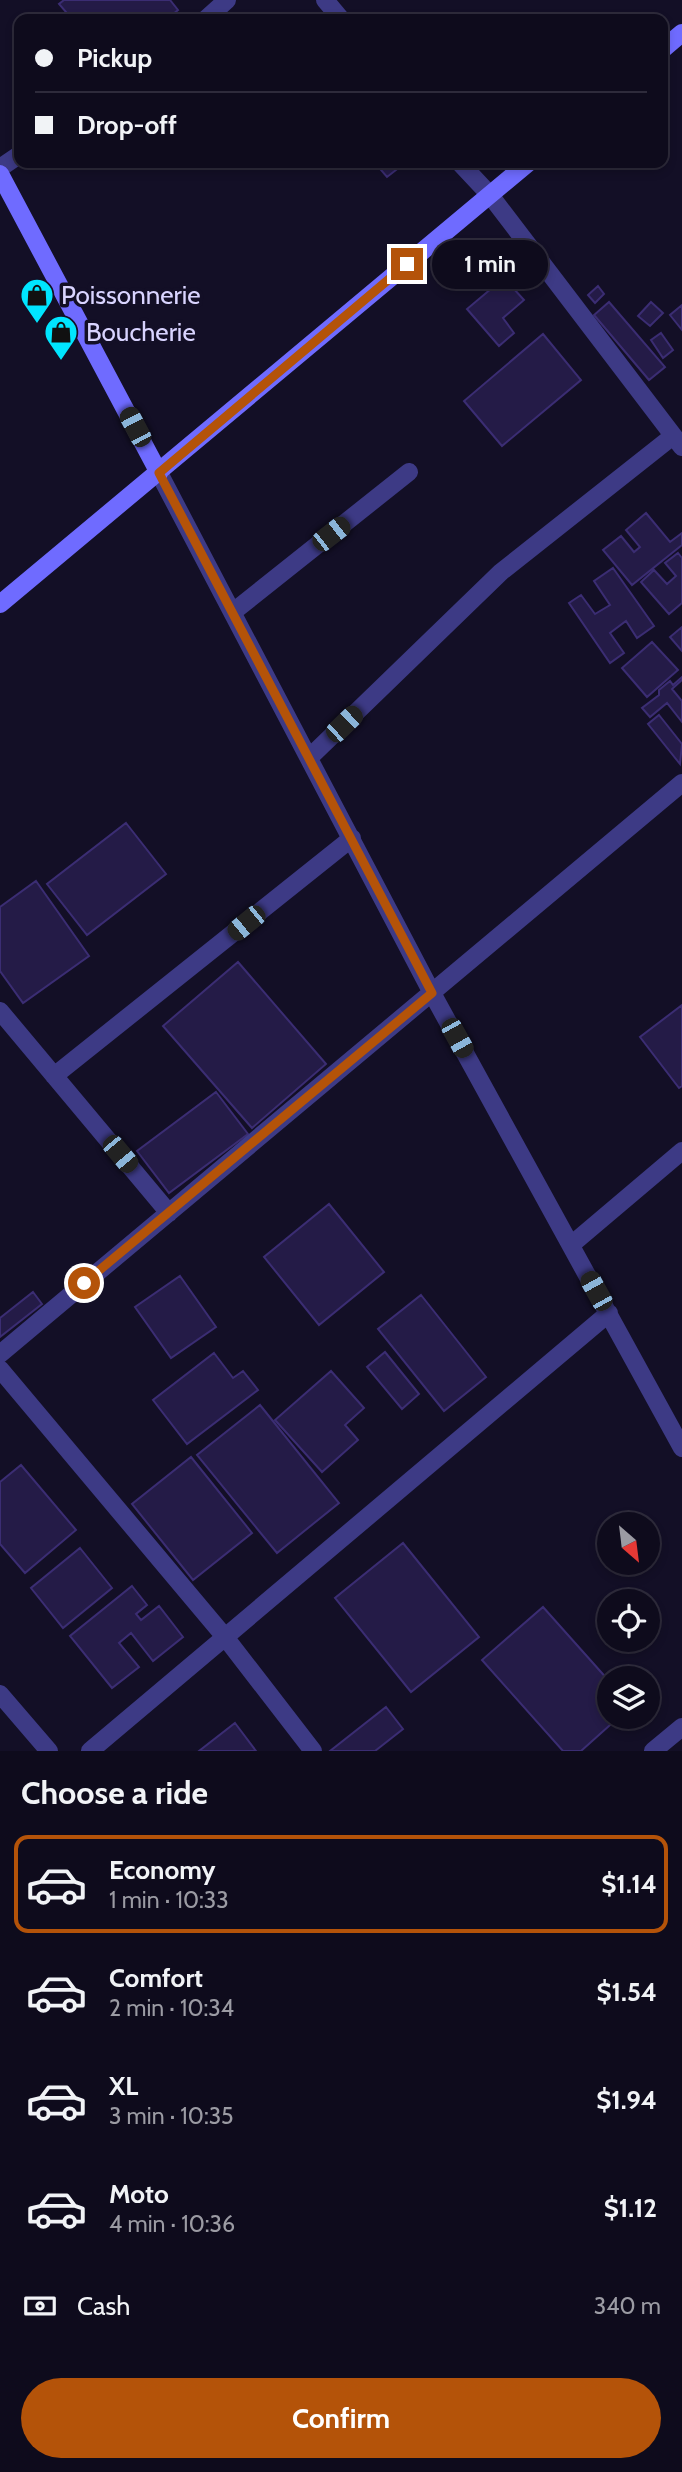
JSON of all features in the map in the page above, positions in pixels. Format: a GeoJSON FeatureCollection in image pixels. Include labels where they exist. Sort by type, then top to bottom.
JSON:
{"type":"FeatureCollection","features":[{"type":"Feature","properties":{"kind":"street"},"geometry":{"type":"LineString","coordinates":[[212,14],[227,0]]}},
{"type":"Feature","properties":{"kind":"street"},"geometry":{"type":"LineString","coordinates":[[326,0],[337,14]]}},
{"type":"Feature","properties":{"kind":"street"},"geometry":{"type":"LineString","coordinates":[[668,44],[682,33]]}},
{"type":"Feature","properties":{"kind":"street"},"geometry":{"type":"LineString","coordinates":[[309,758],[501,572],[678,442],[490,195],[465,168]]}},
{"type":"Feature","properties":{"kind":"street"},"geometry":{"type":"LineString","coordinates":[[0,604],[522,168]]}},
{"type":"Feature","properties":{"kind":"street"},"geometry":{"type":"LineString","coordinates":[[0,174],[432,993],[682,1448]]}},
{"type":"Feature","properties":{"kind":"street"},"geometry":{"type":"LineString","coordinates":[[233,612],[409,472]]}},
{"type":"Feature","properties":{"kind":"street"},"geometry":{"type":"LineString","coordinates":[[0,1354],[682,783]]}},
{"type":"Feature","properties":{"kind":"street"},"geometry":{"type":"LineString","coordinates":[[54,1076],[352,838]]}},
{"type":"Feature","properties":{"kind":"street"},"geometry":{"type":"LineString","coordinates":[[0,1011],[169,1213]]}},
{"type":"Feature","properties":{"kind":"street"},"geometry":{"type":"LineString","coordinates":[[571,1245],[682,1151]]}},
{"type":"Feature","properties":{"kind":"street"},"geometry":{"type":"LineString","coordinates":[[90,1751],[609,1313]]}},
{"type":"Feature","properties":{"kind":"street"},"geometry":{"type":"LineString","coordinates":[[0,1369],[225,1637],[313,1751]]}},
{"type":"Feature","properties":{"kind":"street"},"geometry":{"type":"LineString","coordinates":[[0,1694],[49,1751]]}},
{"type":"Feature","properties":{"kind":"street"},"geometry":{"type":"LineString","coordinates":[[653,1751],[682,1727]]}},
{"type":"Feature","properties":{"kind":"building"},"geometry":{"type":"Polygon","coordinates":[[[64,0],[170,0],[178,10],[173,14],[68,14],[59,4],[64,0]]]}},
{"type":"Feature","properties":{"kind":"building"},"geometry":{"type":"Polygon","coordinates":[[[379,168],[399,168],[387,177],[379,168]]]}},
{"type":"Feature","properties":{"kind":"building"},"geometry":{"type":"Polygon","coordinates":[[[504,278],[524,300],[503,318],[514,333],[499,346],[467,309],[504,278]]]}},
{"type":"Feature","properties":{"kind":"building"},"geometry":{"type":"Polygon","coordinates":[[[598,286],[604,294],[595,303],[588,295],[598,286]]]}},
{"type":"Feature","properties":{"kind":"building"},"geometry":{"type":"Polygon","coordinates":[[[609,302],[665,367],[649,380],[594,315],[609,302]]]}},
{"type":"Feature","properties":{"kind":"building"},"geometry":{"type":"Polygon","coordinates":[[[651,302],[663,313],[650,326],[638,316],[651,302]]]}},
{"type":"Feature","properties":{"kind":"building"},"geometry":{"type":"Polygon","coordinates":[[[682,305],[682,330],[670,315],[682,305]]]}},
{"type":"Feature","properties":{"kind":"building"},"geometry":{"type":"Polygon","coordinates":[[[661,333],[673,350],[663,358],[651,340],[661,333]]]}},
{"type":"Feature","properties":{"kind":"building"},"geometry":{"type":"Polygon","coordinates":[[[543,334],[581,380],[502,446],[464,401],[543,334]]]}},
{"type":"Feature","properties":{"kind":"building"},"geometry":{"type":"Polygon","coordinates":[[[646,513],[670,542],[682,533],[682,545],[632,585],[603,550],[621,536],[634,552],[640,547],[626,530],[646,513]]]}},
{"type":"Feature","properties":{"kind":"building"},"geometry":{"type":"Polygon","coordinates":[[[678,553],[682,558],[682,603],[669,614],[641,582],[654,570],[667,584],[676,576],[665,563],[678,553]]]}},
{"type":"Feature","properties":{"kind":"building"},"geometry":{"type":"Polygon","coordinates":[[[613,568],[654,626],[637,638],[626,621],[610,633],[624,653],[610,663],[569,603],[581,595],[595,614],[610,605],[594,581],[613,568]]]}},
{"type":"Feature","properties":{"kind":"building"},"geometry":{"type":"Polygon","coordinates":[[[682,627],[682,651],[670,637],[682,627]]]}},
{"type":"Feature","properties":{"kind":"building"},"geometry":{"type":"Polygon","coordinates":[[[652,642],[678,670],[647,697],[622,668],[652,642]]]}},
{"type":"Feature","properties":{"kind":"building"},"geometry":{"type":"Polygon","coordinates":[[[682,677],[672,689],[682,701],[682,722],[667,703],[650,717],[642,708],[659,695],[659,690],[670,681],[673,685],[682,677]]]}},
{"type":"Feature","properties":{"kind":"building"},"geometry":{"type":"Polygon","coordinates":[[[659,715],[682,744],[680,764],[648,724],[659,715]]]}},
{"type":"Feature","properties":{"kind":"building"},"geometry":{"type":"Polygon","coordinates":[[[126,823],[166,874],[87,935],[47,884],[126,823]]]}},
{"type":"Feature","properties":{"kind":"building"},"geometry":{"type":"Polygon","coordinates":[[[36,881],[89,956],[23,1003],[0,971],[0,907],[36,881]]]}},
{"type":"Feature","properties":{"kind":"building"},"geometry":{"type":"Polygon","coordinates":[[[238,962],[326,1064],[252,1128],[163,1026],[238,962]]]}},
{"type":"Feature","properties":{"kind":"building"},"geometry":{"type":"Polygon","coordinates":[[[682,1005],[682,1086],[679,1088],[640,1037],[682,1005]]]}},
{"type":"Feature","properties":{"kind":"building"},"geometry":{"type":"Polygon","coordinates":[[[216,1092],[248,1134],[169,1193],[137,1151],[216,1092]]]}},
{"type":"Feature","properties":{"kind":"building"},"geometry":{"type":"Polygon","coordinates":[[[329,1204],[384,1272],[319,1325],[264,1257],[329,1204]]]}},
{"type":"Feature","properties":{"kind":"building"},"geometry":{"type":"Polygon","coordinates":[[[180,1276],[216,1327],[171,1358],[135,1307],[180,1276]]]}},
{"type":"Feature","properties":{"kind":"building"},"geometry":{"type":"Polygon","coordinates":[[[33,1292],[42,1304],[0,1337],[0,1318],[33,1292]]]}},
{"type":"Feature","properties":{"kind":"building"},"geometry":{"type":"Polygon","coordinates":[[[421,1295],[486,1377],[444,1411],[378,1329],[421,1295]]]}},
{"type":"Feature","properties":{"kind":"building"},"geometry":{"type":"Polygon","coordinates":[[[385,1352],[419,1394],[402,1409],[367,1367],[385,1352]]]}},
{"type":"Feature","properties":{"kind":"building"},"geometry":{"type":"Polygon","coordinates":[[[214,1353],[233,1378],[243,1371],[258,1390],[187,1444],[153,1400],[214,1353]]]}},
{"type":"Feature","properties":{"kind":"building"},"geometry":{"type":"Polygon","coordinates":[[[331,1371],[364,1408],[345,1425],[358,1440],[322,1472],[275,1420],[331,1371]]]}},
{"type":"Feature","properties":{"kind":"building"},"geometry":{"type":"Polygon","coordinates":[[[260,1405],[339,1503],[277,1553],[197,1455],[260,1405]]]}},
{"type":"Feature","properties":{"kind":"building"},"geometry":{"type":"Polygon","coordinates":[[[191,1457],[252,1533],[193,1580],[132,1504],[191,1457]]]}},
{"type":"Feature","properties":{"kind":"building"},"geometry":{"type":"Polygon","coordinates":[[[21,1465],[76,1530],[25,1573],[0,1544],[0,1482],[21,1465]]]}},
{"type":"Feature","properties":{"kind":"building"},"geometry":{"type":"Polygon","coordinates":[[[403,1543],[479,1637],[411,1692],[335,1598],[403,1543]]]}},
{"type":"Feature","properties":{"kind":"building"},"geometry":{"type":"Polygon","coordinates":[[[80,1548],[112,1588],[63,1628],[31,1588],[80,1548]]]}},
{"type":"Feature","properties":{"kind":"building"},"geometry":{"type":"Polygon","coordinates":[[[132,1586],[147,1605],[136,1614],[141,1620],[159,1606],[183,1637],[153,1661],[131,1633],[119,1643],[139,1667],[112,1688],[70,1636],[132,1586]]]}},
{"type":"Feature","properties":{"kind":"building"},"geometry":{"type":"Polygon","coordinates":[[[543,1607],[597,1668],[597,1729],[606,1729],[581,1751],[563,1751],[482,1660],[543,1607]]]}},
{"type":"Feature","properties":{"kind":"building"},"geometry":{"type":"Polygon","coordinates":[[[386,1707],[403,1729],[375,1751],[330,1751],[386,1707]]]}},
{"type":"Feature","properties":{"kind":"building"},"geometry":{"type":"Polygon","coordinates":[[[235,1723],[256,1751],[199,1751],[235,1723]]]}},
{"type":"Feature","properties":{"kind":"place","name":"Poissonnerie"},"geometry":{"type":"Point","coordinates":[37,325]}},
{"type":"Feature","properties":{"kind":"place","name":"Boucherie"},"geometry":{"type":"Point","coordinates":[61,362]}},
{"type":"Feature","properties":{"kind":"route"},"geometry":{"type":"LineString","coordinates":[[84,1283],[432,993],[159,473],[407,264]]}}]}
